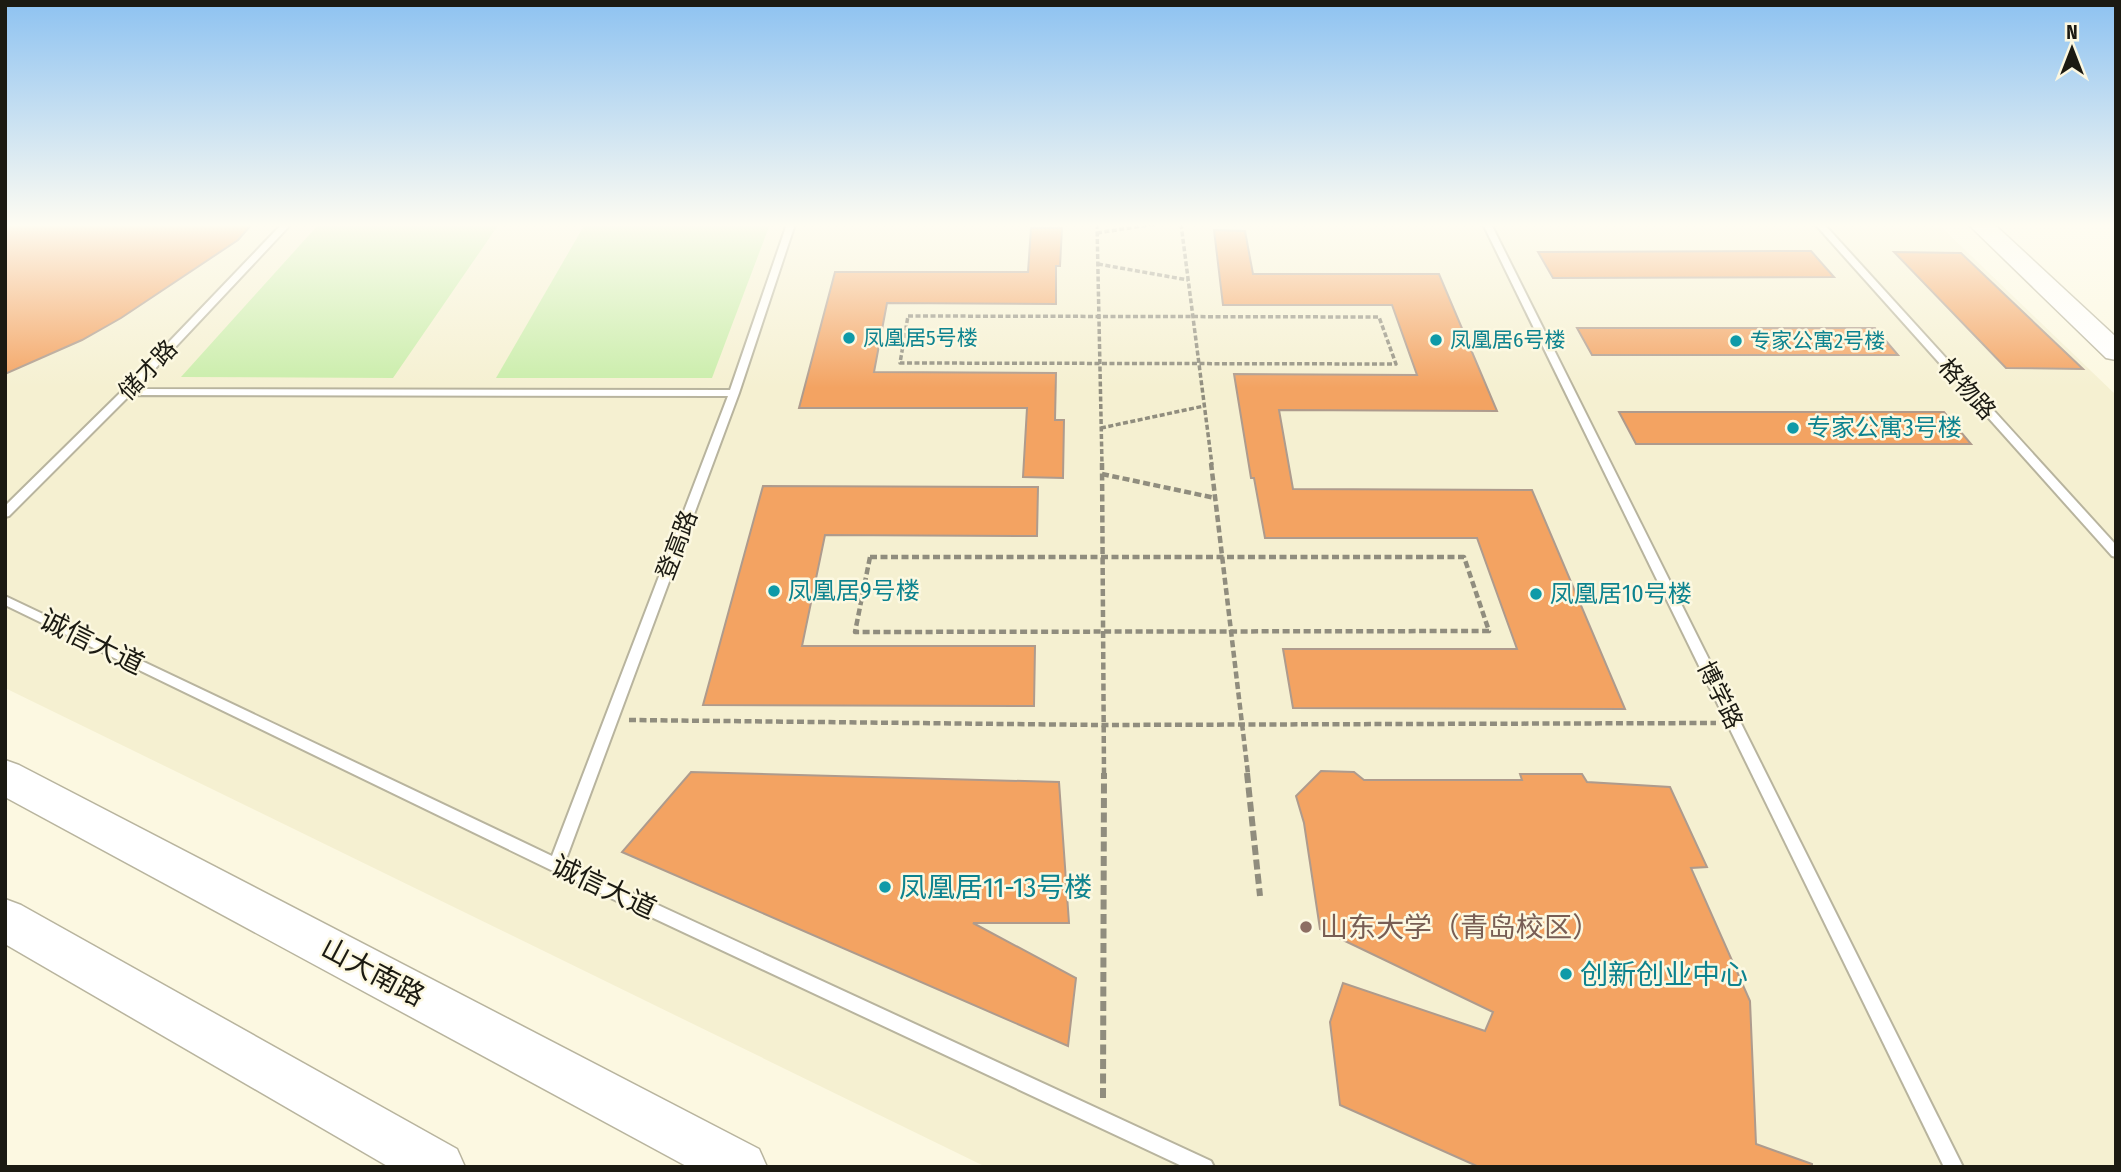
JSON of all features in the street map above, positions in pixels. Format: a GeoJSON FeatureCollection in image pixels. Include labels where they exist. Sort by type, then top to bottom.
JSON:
{"type":"FeatureCollection","features":[{"type":"Feature","properties":{"kind":"main road"},"geometry":{"type":"LineString","coordinates":[[2038,279],[2116,352]]}},
{"type":"Feature","properties":{"kind":"main road","name":"山大南路"},"geometry":{"type":"LineString","coordinates":[[5,777],[741,1167]]}},
{"type":"Feature","properties":{"kind":"main road"},"geometry":{"type":"LineString","coordinates":[[5,920],[439,1167]]}},
{"type":"Feature","properties":{"kind":"lane","name":"储才路"},"geometry":{"type":"LineString","coordinates":[[5,513],[127,392],[235,279]]}},
{"type":"Feature","properties":{"kind":"lane","name":"登高路"},"geometry":{"type":"LineString","coordinates":[[556,865],[734,393],[773,279]]}},
{"type":"Feature","properties":{"kind":"lane","name":"博学路"},"geometry":{"type":"LineString","coordinates":[[1514,279],[1954,1167]]}},
{"type":"Feature","properties":{"kind":"lane","name":"格物路"},"geometry":{"type":"LineString","coordinates":[[1868,279],[2116,554]]}},
{"type":"Feature","properties":{"kind":"lane"},"geometry":{"type":"LineString","coordinates":[[127,392],[734,393]]}},
{"type":"Feature","properties":{"kind":"lane","name":"诚信大道"},"geometry":{"type":"LineString","coordinates":[[5,600],[556,865],[1205,1167]]}},
{"type":"Feature","properties":{"kind":"path"},"geometry":{"type":"LineString","coordinates":[[1098,279],[1104,557],[1102,1119]]}},
{"type":"Feature","properties":{"kind":"path"},"geometry":{"type":"LineString","coordinates":[[1181,279],[1188,280],[1193,317],[1233,632],[1260,896]]}},
{"type":"Feature","properties":{"kind":"path"},"geometry":{"type":"LineString","coordinates":[[908,316],[1099,317],[1379,317],[1396,364],[900,363],[908,316]]}},
{"type":"Feature","properties":{"kind":"path"},"geometry":{"type":"LineString","coordinates":[[1101,428],[1204,406]]}},
{"type":"Feature","properties":{"kind":"path"},"geometry":{"type":"LineString","coordinates":[[1102,474],[1216,498]]}},
{"type":"Feature","properties":{"kind":"path"},"geometry":{"type":"LineString","coordinates":[[870,557],[1104,557],[1464,557],[1489,631],[855,632],[870,557]]}},
{"type":"Feature","properties":{"kind":"path"},"geometry":{"type":"LineString","coordinates":[[611,719],[1102,725],[1734,723]]}},
{"type":"Feature","properties":{"kind":"shaded area","name":"山东大学（青岛校区）"},"geometry":{"type":"Polygon","coordinates":[[[5,279],[1995,279],[2116,395],[2116,1167],[986,1167],[5,688],[5,279]]]}},
{"type":"Feature","properties":{"kind":"green space"},"geometry":{"type":"Polygon","coordinates":[[[270,279],[461,279],[393,378],[181,377],[270,279]]]}},
{"type":"Feature","properties":{"kind":"green space"},"geometry":{"type":"Polygon","coordinates":[[[553,279],[749,279],[712,378],[496,378],[553,279]]]}},
{"type":"Feature","properties":{"kind":"building"},"geometry":{"type":"Polygon","coordinates":[[[5,279],[180,279],[82,340],[5,374],[5,279]]]}},
{"type":"Feature","properties":{"kind":"building","name":"凤凰居5号楼"},"geometry":{"type":"Polygon","coordinates":[[[833,279],[1056,279],[1056,304],[887,303],[874,372],[1056,373],[1055,420],[1064,420],[1063,478],[1023,477],[1027,408],[799,408],[833,279]]]}},
{"type":"Feature","properties":{"kind":"building","name":"凤凰居10号楼"},"geometry":{"type":"Polygon","coordinates":[[[1220,279],[1441,279],[1497,411],[1279,410],[1293,489],[1532,490],[1625,709],[1293,708],[1283,649],[1517,649],[1477,538],[1265,538],[1254,478],[1251,478],[1234,374],[1417,375],[1392,305],[1223,305],[1220,279]]]}},
{"type":"Feature","properties":{"kind":"building"},"geometry":{"type":"Polygon","coordinates":[[[1920,279],[1988,279],[2083,369],[2006,368],[1920,279]]]}},
{"type":"Feature","properties":{"kind":"building","name":"专家公寓2号楼"},"geometry":{"type":"Polygon","coordinates":[[[1577,328],[1875,328],[1898,355],[1592,355],[1577,328]]]}},
{"type":"Feature","properties":{"kind":"building","name":"专家公寓3号楼"},"geometry":{"type":"Polygon","coordinates":[[[1619,412],[1944,412],[1971,444],[1636,444],[1619,412]]]}},
{"type":"Feature","properties":{"kind":"building","name":"凤凰居9号楼"},"geometry":{"type":"Polygon","coordinates":[[[763,486],[1038,487],[1037,536],[825,535],[802,646],[1035,646],[1034,706],[703,705],[763,486]]]}},
{"type":"Feature","properties":{"kind":"building","name":"创新创业中心"},"geometry":{"type":"Polygon","coordinates":[[[1321,771],[1354,772],[1364,780],[1522,780],[1520,774],[1582,774],[1587,782],[1670,787],[1707,867],[1691,868],[1750,1001],[1756,1144],[1812,1164],[1812,1167],[1479,1167],[1340,1105],[1330,1022],[1343,983],[1485,1031],[1493,1012],[1320,929],[1304,823],[1296,796],[1321,771]]]}},
{"type":"Feature","properties":{"kind":"building","name":"凤凰居11-13号楼"},"geometry":{"type":"Polygon","coordinates":[[[691,772],[1059,782],[1069,923],[973,923],[1076,978],[1068,1046],[622,852],[691,772]]]}},
{"type":"Feature","properties":{"kind":"place","name":"凤凰居5号楼"},"geometry":{"type":"Point","coordinates":[849,338]}},
{"type":"Feature","properties":{"kind":"place","name":"凤凰居6号楼"},"geometry":{"type":"Point","coordinates":[1436,340]}},
{"type":"Feature","properties":{"kind":"place","name":"专家公寓2号楼"},"geometry":{"type":"Point","coordinates":[1736,341]}},
{"type":"Feature","properties":{"kind":"place","name":"专家公寓3号楼"},"geometry":{"type":"Point","coordinates":[1793,428]}},
{"type":"Feature","properties":{"kind":"place","name":"凤凰居9号楼"},"geometry":{"type":"Point","coordinates":[774,591]}},
{"type":"Feature","properties":{"kind":"place","name":"凤凰居10号楼"},"geometry":{"type":"Point","coordinates":[1536,594]}},
{"type":"Feature","properties":{"kind":"place","name":"凤凰居11-13号楼"},"geometry":{"type":"Point","coordinates":[885,887]}},
{"type":"Feature","properties":{"kind":"place","name":"山东大学（青岛校区）"},"geometry":{"type":"Point","coordinates":[1306,927]}},
{"type":"Feature","properties":{"kind":"place","name":"创新创业中心"},"geometry":{"type":"Point","coordinates":[1566,974]}}]}
